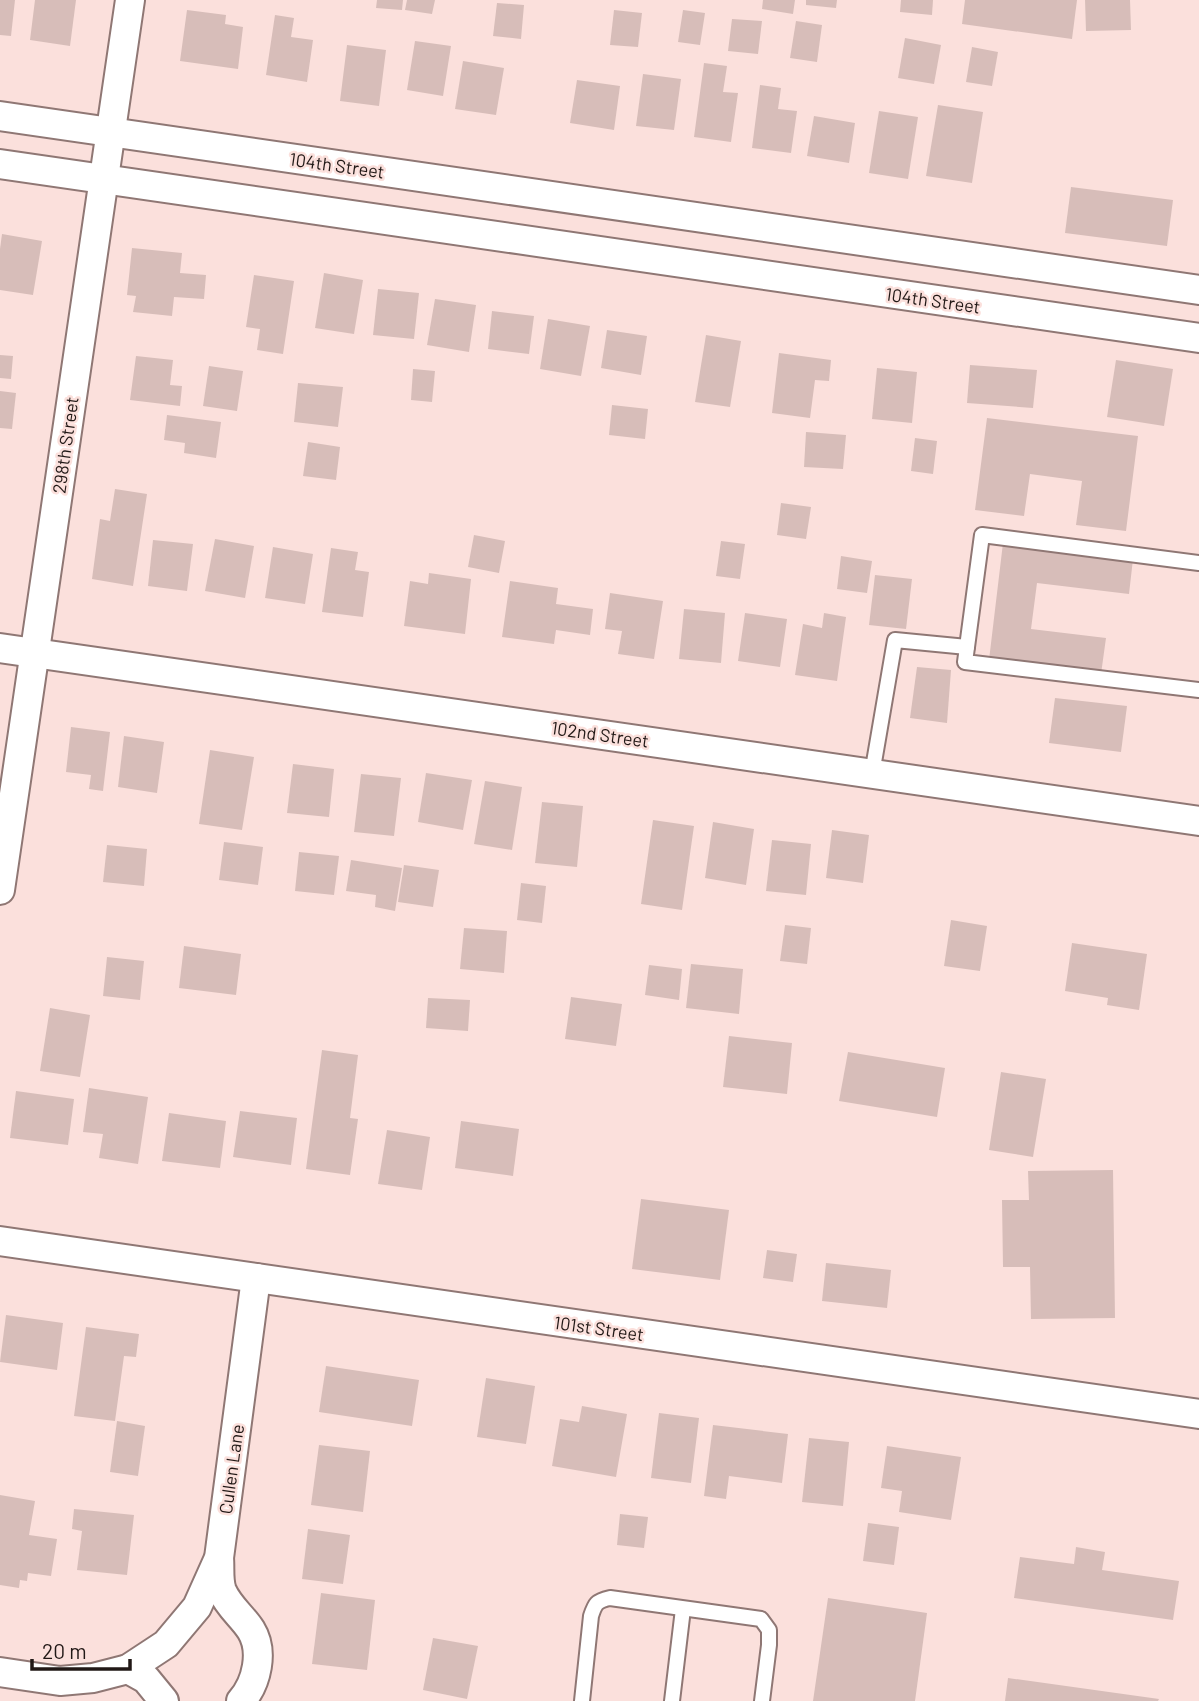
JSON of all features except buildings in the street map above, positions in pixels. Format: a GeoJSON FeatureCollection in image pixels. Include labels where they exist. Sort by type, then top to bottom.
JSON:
{"type":"FeatureCollection","features":[{"type":"Feature","properties":{"kind":"street","name":"298th Street"},"geometry":{"type":"LineString","coordinates":[[0,890],[130,0]]}},
{"type":"Feature","properties":{"kind":"street","name":"104th Street"},"geometry":{"type":"LineString","coordinates":[[0,116],[1199,290]]}},
{"type":"Feature","properties":{"kind":"street","name":"104th Street"},"geometry":{"type":"LineString","coordinates":[[0,164],[1199,338]]}},
{"type":"Feature","properties":{"kind":"street"},"geometry":{"type":"LineString","coordinates":[[666,261],[673,214]]}},
{"type":"Feature","properties":{"kind":"street","name":"102nd Street"},"geometry":{"type":"LineString","coordinates":[[0,648],[1199,821]]}},
{"type":"Feature","properties":{"kind":"street","name":"101st Street"},"geometry":{"type":"LineString","coordinates":[[0,1241],[1199,1414]]}},
{"type":"Feature","properties":{"kind":"street","name":"Cullen Lane"},"geometry":{"type":"LineString","coordinates":[[0,1672],[60,1681],[93,1678],[128,1669],[166,1644],[197,1607],[219,1558],[256,1278]]}},
{"type":"Feature","properties":{"kind":"street"},"geometry":{"type":"LineString","coordinates":[[219,1558],[221,1589],[234,1612],[252,1631],[257,1651],[256,1672],[242,1701]]}},
{"type":"Feature","properties":{"kind":"street"},"geometry":{"type":"LineString","coordinates":[[128,1669],[146,1679],[164,1701]]}},
{"type":"Feature","properties":{"kind":"lane"},"geometry":{"type":"LineString","coordinates":[[1199,563],[982,535],[965,662],[1199,690]]}},
{"type":"Feature","properties":{"kind":"lane"},"geometry":{"type":"LineString","coordinates":[[873,774],[895,639],[967,647]]}},
{"type":"Feature","properties":{"kind":"lane"},"geometry":{"type":"LineString","coordinates":[[582,1701],[591,1616],[595,1604],[610,1598],[761,1619],[769,1630],[762,1701]]}},
{"type":"Feature","properties":{"kind":"lane"},"geometry":{"type":"LineString","coordinates":[[672,1701],[683,1609]]}}]}
